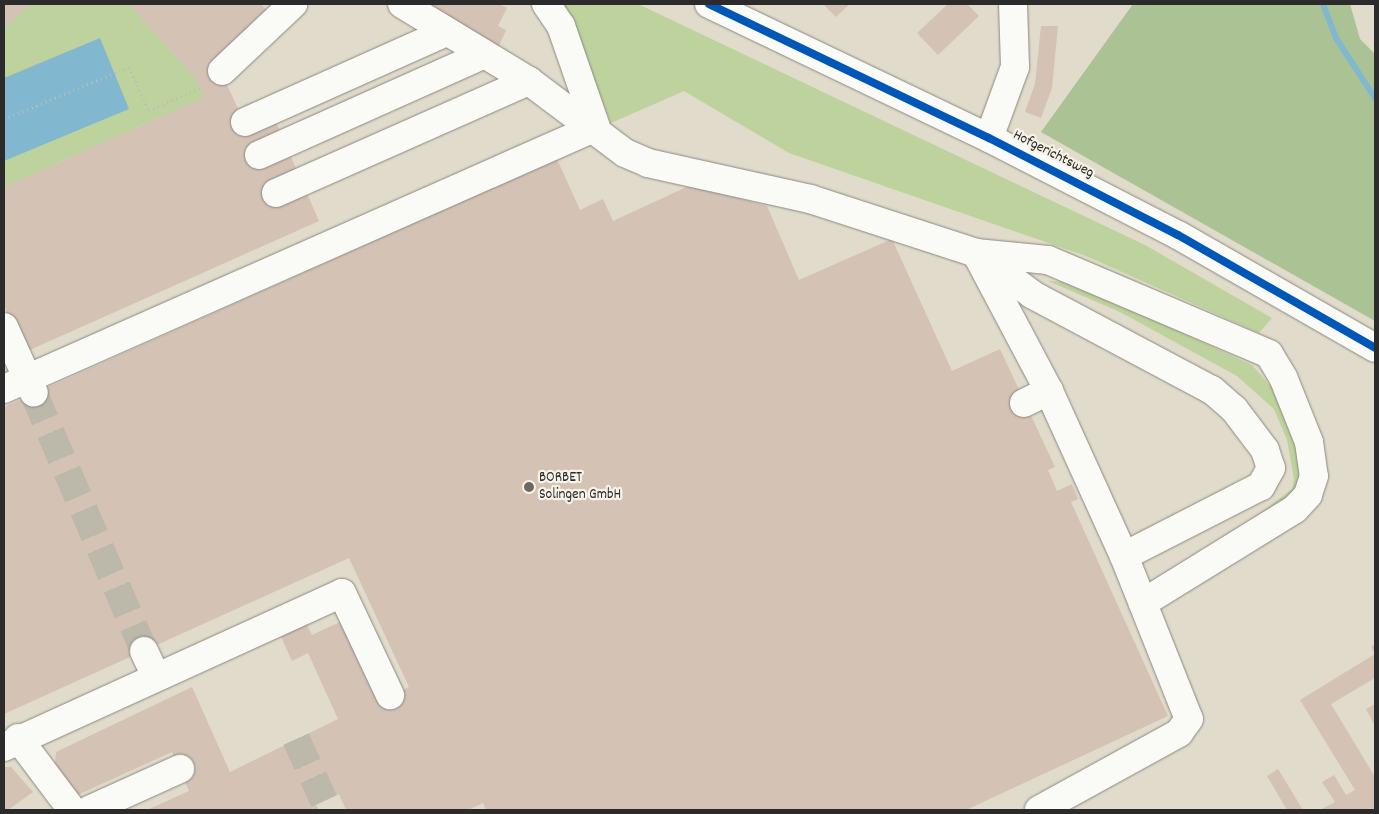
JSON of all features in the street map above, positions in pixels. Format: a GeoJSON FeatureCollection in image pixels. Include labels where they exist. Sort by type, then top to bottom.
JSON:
{"type":"FeatureCollection","features":[{"type":"Feature","properties":{"kind":"street"},"geometry":{"type":"LineString","coordinates":[[222,71],[293,4]]}},
{"type":"Feature","properties":{"kind":"street"},"geometry":{"type":"LineString","coordinates":[[402,4],[483,55],[529,81],[596,127],[626,153],[648,163],[810,199],[976,253],[1048,260],[1270,354],[1283,377],[1309,442],[1314,476],[1308,495],[1295,509],[1143,603]]}},
{"type":"Feature","properties":{"kind":"street"},"geometry":{"type":"LineString","coordinates":[[546,4],[561,26],[596,127]]}},
{"type":"Feature","properties":{"kind":"street","name":"Hofgerichtsweg"},"geometry":{"type":"LineString","coordinates":[[709,4],[988,138],[1187,240],[1375,348]]}},
{"type":"Feature","properties":{"kind":"street"},"geometry":{"type":"LineString","coordinates":[[988,138],[1015,67],[1013,4]]}},
{"type":"Feature","properties":{"kind":"street"},"geometry":{"type":"LineString","coordinates":[[245,122],[446,32]]}},
{"type":"Feature","properties":{"kind":"street"},"geometry":{"type":"LineString","coordinates":[[259,155],[483,55]]}},
{"type":"Feature","properties":{"kind":"street"},"geometry":{"type":"LineString","coordinates":[[276,193],[529,81]]}},
{"type":"Feature","properties":{"kind":"street"},"geometry":{"type":"LineString","coordinates":[[4,326],[22,386],[596,127]]}},
{"type":"Feature","properties":{"kind":"street"},"geometry":{"type":"LineString","coordinates":[[976,253],[1049,391],[1124,556],[1187,711],[1187,726],[1039,810]]}},
{"type":"Feature","properties":{"kind":"street"},"geometry":{"type":"LineString","coordinates":[[976,253],[1033,295],[1212,390],[1234,409],[1265,450],[1271,468],[1261,486],[1124,556]]}},
{"type":"Feature","properties":{"kind":"street"},"geometry":{"type":"LineString","coordinates":[[1024,403],[1049,391]]}},
{"type":"Feature","properties":{"kind":"street"},"geometry":{"type":"LineString","coordinates":[[62,807],[11,743],[342,593],[390,695]]}},
{"type":"Feature","properties":{"kind":"street"},"geometry":{"type":"LineString","coordinates":[[144,650],[156,677]]}},
{"type":"Feature","properties":{"kind":"street"},"geometry":{"type":"LineString","coordinates":[[89,810],[180,769]]}},
{"type":"Feature","properties":{"kind":"path"},"geometry":{"type":"LineString","coordinates":[[4,119],[129,67],[149,111],[200,88]]}},
{"type":"Feature","properties":{"kind":"green space"},"geometry":{"type":"Polygon","coordinates":[[[31,4],[129,4],[195,78],[205,97],[4,187],[4,28],[31,4]]]}},
{"type":"Feature","properties":{"kind":"green space"},"geometry":{"type":"Polygon","coordinates":[[[563,4],[638,4],[1145,245],[1272,318],[1259,333],[1086,256],[789,153],[684,91],[611,123],[563,4]]]}},
{"type":"Feature","properties":{"kind":"green space"},"geometry":{"type":"Polygon","coordinates":[[[1133,4],[1350,4],[1360,39],[1375,54],[1375,321],[1041,132],[1133,4]]]}},
{"type":"Feature","properties":{"kind":"green space"},"geometry":{"type":"Polygon","coordinates":[[[1048,281],[1072,282],[1252,365],[1285,403],[1292,419],[1302,475],[1299,491],[1250,521],[1292,489],[1294,479],[1287,440],[1274,409],[1237,376],[1120,312],[1048,281]]]}},
{"type":"Feature","properties":{"kind":"water"},"geometry":{"type":"Polygon","coordinates":[[[100,38],[129,109],[4,161],[4,78],[100,38]]]}},
{"type":"Feature","properties":{"kind":"building"},"geometry":{"type":"Polygon","coordinates":[[[4,4],[31,4],[4,28],[4,4]]]}},
{"type":"Feature","properties":{"kind":"building"},"geometry":{"type":"Polygon","coordinates":[[[129,4],[261,4],[268,12],[215,59],[248,130],[274,118],[319,221],[23,353],[4,305],[4,187],[205,97],[195,78],[129,4]]]}},
{"type":"Feature","properties":{"kind":"building"},"geometry":{"type":"Polygon","coordinates":[[[432,4],[499,4],[507,8],[498,26],[506,30],[498,48],[427,13],[432,4]]]}},
{"type":"Feature","properties":{"kind":"building"},"geometry":{"type":"Polygon","coordinates":[[[823,4],[850,4],[836,17],[823,4]]]}},
{"type":"Feature","properties":{"kind":"building"},"geometry":{"type":"Polygon","coordinates":[[[948,4],[967,4],[979,16],[938,55],[917,33],[948,4]]]}},
{"type":"Feature","properties":{"kind":"building"},"geometry":{"type":"Polygon","coordinates":[[[1041,26],[1058,26],[1052,88],[1041,118],[1025,112],[1035,84],[1041,26]]]}},
{"type":"Feature","properties":{"kind":"building","name":"BORBET Solingen GmbH"},"geometry":{"type":"Polygon","coordinates":[[[557,159],[580,210],[603,199],[613,221],[691,185],[767,206],[799,280],[892,239],[952,371],[1000,349],[1055,467],[1048,470],[1057,491],[1072,484],[1078,499],[1071,502],[1168,716],[966,810],[486,810],[483,803],[468,810],[346,810],[339,794],[316,805],[319,810],[147,810],[189,791],[172,752],[71,798],[55,765],[56,752],[192,687],[230,772],[338,719],[308,653],[292,661],[279,632],[305,621],[312,635],[340,622],[377,701],[409,687],[349,558],[4,714],[4,407],[557,159]]]}},
{"type":"Feature","properties":{"kind":"building"},"geometry":{"type":"Polygon","coordinates":[[[1375,644],[1375,654],[1371,647],[1375,644]]]}},
{"type":"Feature","properties":{"kind":"building"},"geometry":{"type":"Polygon","coordinates":[[[1375,654],[1375,678],[1331,704],[1375,777],[1375,810],[1320,810],[1335,802],[1322,782],[1334,775],[1346,795],[1355,790],[1300,700],[1375,654]]]}},
{"type":"Feature","properties":{"kind":"building"},"geometry":{"type":"Polygon","coordinates":[[[1375,704],[1375,726],[1366,709],[1375,704]]]}},
{"type":"Feature","properties":{"kind":"building"},"geometry":{"type":"Polygon","coordinates":[[[4,767],[11,767],[33,792],[8,810],[4,810],[4,767]]]}},
{"type":"Feature","properties":{"kind":"building"},"geometry":{"type":"Polygon","coordinates":[[[1278,769],[1303,810],[1287,810],[1267,776],[1278,769]]]}},
{"type":"Feature","properties":{"kind":"waterway"},"geometry":{"type":"LineString","coordinates":[[1323,4],[1336,38],[1375,98]]}},
{"type":"Feature","properties":{"kind":"tunnel"},"geometry":{"type":"LineString","coordinates":[[34,394],[144,651]]}},
{"type":"Feature","properties":{"kind":"tunnel"},"geometry":{"type":"LineString","coordinates":[[296,739],[324,801]]}},
{"type":"Feature","properties":{"kind":"cycle path"},"geometry":{"type":"LineString","coordinates":[[709,4],[989,138],[1178,235],[1375,348]]}},
{"type":"Feature","properties":{"kind":"place","name":"BORBET Solingen GmbH"},"geometry":{"type":"Point","coordinates":[529,487]}}]}
